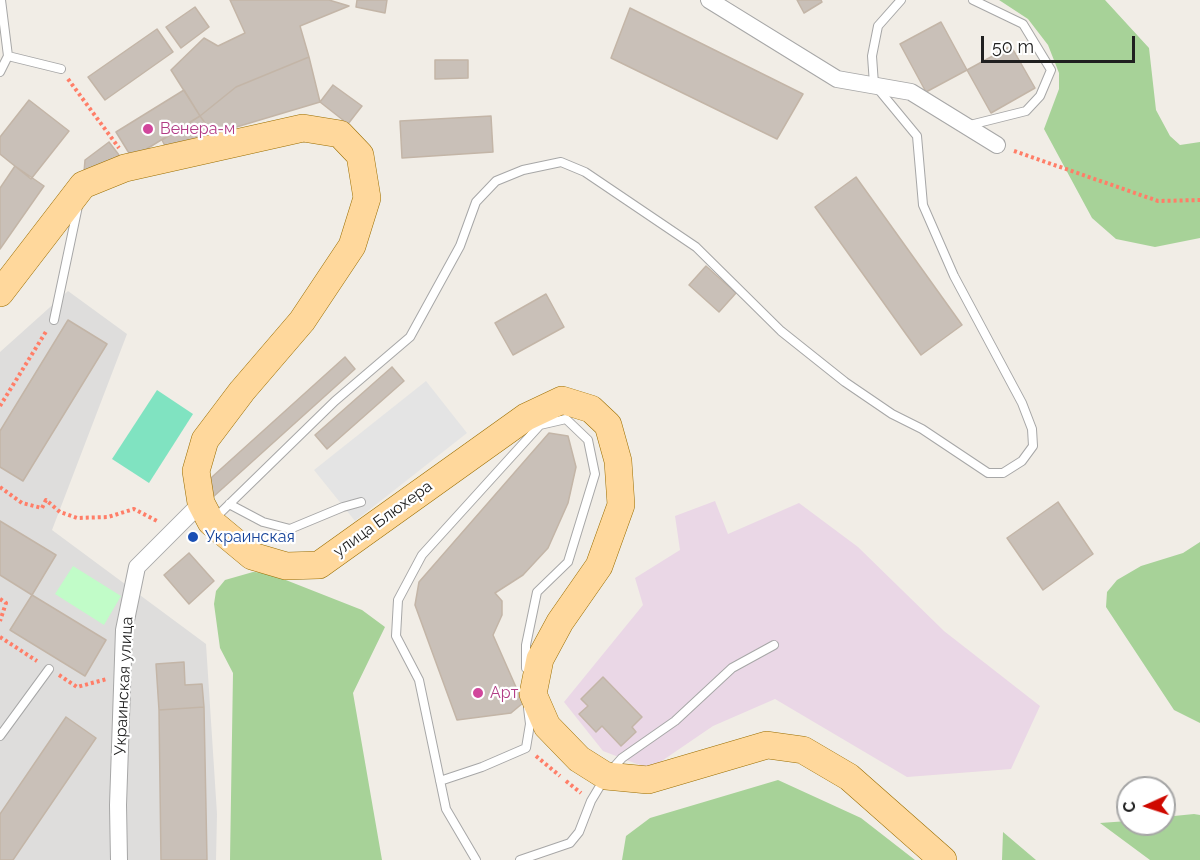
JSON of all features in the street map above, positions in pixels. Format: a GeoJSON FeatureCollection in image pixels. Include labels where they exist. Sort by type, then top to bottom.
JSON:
{"type":"FeatureCollection","features":[{"type":"Feature","properties":{"kind":"main road"},"geometry":{"type":"LineString","coordinates":[[0,293],[83,185],[133,166],[303,128],[340,134],[360,155],[367,198],[352,246],[302,321],[242,391],[205,440],[196,471],[214,510]]}},
{"type":"Feature","properties":{"kind":"main road","name":"улица Блюхера"},"geometry":{"type":"LineString","coordinates":[[214,510],[252,556],[286,567],[319,565],[526,417],[562,400],[591,409],[608,425],[618,461],[621,505],[599,566],[560,622],[540,659],[534,694],[547,726],[579,759],[606,777],[648,780],[767,745],[803,750],[849,777],[943,860]]}},
{"type":"Feature","properties":{"kind":"street"},"geometry":{"type":"LineString","coordinates":[[709,0],[837,79],[911,92],[997,145]]}},
{"type":"Feature","properties":{"kind":"street","name":"Украинская улица"},"geometry":{"type":"LineString","coordinates":[[119,860],[118,805],[124,630],[137,567],[214,510]]}},
{"type":"Feature","properties":{"kind":"lane"},"geometry":{"type":"LineString","coordinates":[[0,72],[8,56],[2,0]]}},
{"type":"Feature","properties":{"kind":"lane"},"geometry":{"type":"LineString","coordinates":[[214,510],[410,337],[460,246],[476,202],[496,181],[523,170],[561,162],[585,172],[696,247],[781,331],[845,382],[892,414],[922,429],[988,473],[1003,473],[1022,461],[1033,446],[1032,429],[1022,403],[954,276],[923,205],[917,136],[874,84],[872,56],[878,26],[901,0]]}},
{"type":"Feature","properties":{"kind":"lane"},"geometry":{"type":"LineString","coordinates":[[966,126],[1026,111],[1040,96],[1050,70],[1023,24],[973,0]]}},
{"type":"Feature","properties":{"kind":"lane"},"geometry":{"type":"LineString","coordinates":[[8,56],[61,69]]}},
{"type":"Feature","properties":{"kind":"lane"},"geometry":{"type":"LineString","coordinates":[[54,320],[83,185]]}},
{"type":"Feature","properties":{"kind":"lane"},"geometry":{"type":"LineString","coordinates":[[440,781],[482,767],[526,748],[530,724],[526,645],[537,592],[568,562],[595,474],[588,440],[566,419],[540,425],[422,555],[398,600],[396,636],[418,680],[446,809],[476,860]]}},
{"type":"Feature","properties":{"kind":"lane"},"geometry":{"type":"LineString","coordinates":[[214,510],[290,530],[343,507],[361,502]]}},
{"type":"Feature","properties":{"kind":"lane"},"geometry":{"type":"LineString","coordinates":[[520,860],[570,843],[579,832],[591,801],[606,777],[622,758],[675,721],[732,668],[774,645]]}},
{"type":"Feature","properties":{"kind":"lane"},"geometry":{"type":"LineString","coordinates":[[0,736],[49,669]]}},
{"type":"Feature","properties":{"kind":"path"},"geometry":{"type":"LineString","coordinates":[[61,69],[133,166]]}},
{"type":"Feature","properties":{"kind":"path"},"geometry":{"type":"LineString","coordinates":[[997,145],[1158,201],[1200,200]]}},
{"type":"Feature","properties":{"kind":"path"},"geometry":{"type":"LineString","coordinates":[[0,406],[54,320]]}},
{"type":"Feature","properties":{"kind":"path"},"geometry":{"type":"LineString","coordinates":[[0,487],[22,504],[42,508],[46,500],[60,512],[77,518],[108,516],[134,508],[146,516]]}},
{"type":"Feature","properties":{"kind":"path"},"geometry":{"type":"LineString","coordinates":[[0,599],[6,603],[0,621]]}},
{"type":"Feature","properties":{"kind":"path"},"geometry":{"type":"LineString","coordinates":[[77,687],[123,675]]}},
{"type":"Feature","properties":{"kind":"shaded area"},"geometry":{"type":"Polygon","coordinates":[[[68,291],[127,334],[52,530],[206,644],[217,814],[216,860],[0,860],[0,352],[68,291]]]}},
{"type":"Feature","properties":{"kind":"shaded area"},"geometry":{"type":"Polygon","coordinates":[[[426,381],[467,433],[355,521],[314,470],[426,381]]]}},
{"type":"Feature","properties":{"kind":"shaded area"},"geometry":{"type":"Polygon","coordinates":[[[715,501],[728,534],[799,503],[858,547],[944,631],[1040,706],[1011,769],[907,777],[775,699],[713,726],[650,769],[603,751],[564,702],[643,605],[635,578],[680,550],[675,516],[715,501]]]}},
{"type":"Feature","properties":{"kind":"green space"},"geometry":{"type":"Polygon","coordinates":[[[999,0],[1105,0],[1149,48],[1156,110],[1170,136],[1180,145],[1200,142],[1200,238],[1155,247],[1116,239],[1092,218],[1044,129],[1059,89],[1059,73],[1048,45],[1028,19],[999,0]]]}},
{"type":"Feature","properties":{"kind":"green space"},"geometry":{"type":"Polygon","coordinates":[[[157,390],[193,414],[149,483],[112,459],[157,390]]]}},
{"type":"Feature","properties":{"kind":"green space"},"geometry":{"type":"Polygon","coordinates":[[[1200,542],[1200,723],[1174,710],[1106,607],[1107,592],[1117,580],[1141,566],[1183,553],[1200,542]]]}},
{"type":"Feature","properties":{"kind":"green space"},"geometry":{"type":"Polygon","coordinates":[[[73,566],[121,596],[104,625],[55,594],[73,566]]]}},
{"type":"Feature","properties":{"kind":"green space"},"geometry":{"type":"Polygon","coordinates":[[[253,572],[268,573],[362,610],[385,627],[353,693],[382,860],[230,860],[233,673],[220,648],[214,604],[216,591],[225,580],[253,572]]]}},
{"type":"Feature","properties":{"kind":"green space"},"geometry":{"type":"Polygon","coordinates":[[[778,780],[861,818],[915,860],[622,860],[626,836],[650,818],[778,780]]]}},
{"type":"Feature","properties":{"kind":"green space"},"geometry":{"type":"Polygon","coordinates":[[[1200,815],[1200,860],[1150,860],[1118,836],[1176,836],[1176,816],[1200,815]]]}},
{"type":"Feature","properties":{"kind":"green space"},"geometry":{"type":"Polygon","coordinates":[[[1116,822],[1116,835],[1100,823],[1116,822]]]}},
{"type":"Feature","properties":{"kind":"green space"},"geometry":{"type":"Polygon","coordinates":[[[1003,832],[1036,860],[1002,860],[1003,832]]]}},
{"type":"Feature","properties":{"kind":"building"},"geometry":{"type":"Polygon","coordinates":[[[230,0],[329,0],[349,6],[300,26],[309,57],[236,87],[200,116],[171,70],[204,38],[218,46],[245,33],[230,0]]]}},
{"type":"Feature","properties":{"kind":"building"},"geometry":{"type":"Polygon","coordinates":[[[357,0],[387,0],[385,13],[356,7],[357,0]]]}},
{"type":"Feature","properties":{"kind":"building"},"geometry":{"type":"Polygon","coordinates":[[[797,0],[821,0],[822,2],[804,13],[797,0]]]}},
{"type":"Feature","properties":{"kind":"building"},"geometry":{"type":"Polygon","coordinates":[[[195,7],[209,27],[181,48],[166,27],[195,7]]]}},
{"type":"Feature","properties":{"kind":"building"},"geometry":{"type":"Polygon","coordinates":[[[630,8],[803,94],[777,139],[611,58],[630,8]]]}},
{"type":"Feature","properties":{"kind":"building"},"geometry":{"type":"Polygon","coordinates":[[[941,22],[967,70],[926,92],[900,44],[941,22]]]}},
{"type":"Feature","properties":{"kind":"building"},"geometry":{"type":"Polygon","coordinates":[[[157,29],[173,52],[105,100],[88,77],[157,29]]]}},
{"type":"Feature","properties":{"kind":"building"},"geometry":{"type":"Polygon","coordinates":[[[1011,46],[1035,88],[991,113],[967,70],[1011,46]]]}},
{"type":"Feature","properties":{"kind":"building"},"geometry":{"type":"Polygon","coordinates":[[[309,57],[320,102],[213,134],[200,116],[236,87],[309,57]]]}},
{"type":"Feature","properties":{"kind":"building"},"geometry":{"type":"Polygon","coordinates":[[[435,60],[468,60],[468,78],[435,79],[435,60]]]}},
{"type":"Feature","properties":{"kind":"building"},"geometry":{"type":"Polygon","coordinates":[[[333,85],[362,106],[348,124],[320,102],[333,85]]]}},
{"type":"Feature","properties":{"kind":"building"},"geometry":{"type":"Polygon","coordinates":[[[184,90],[200,116],[132,158],[116,132],[184,90]]]}},
{"type":"Feature","properties":{"kind":"building"},"geometry":{"type":"Polygon","coordinates":[[[29,100],[69,131],[31,179],[0,154],[0,137],[29,100]]]}},
{"type":"Feature","properties":{"kind":"building"},"geometry":{"type":"Polygon","coordinates":[[[200,116],[213,134],[169,154],[162,140],[200,116]]]}},
{"type":"Feature","properties":{"kind":"building"},"geometry":{"type":"Polygon","coordinates":[[[491,116],[493,152],[402,158],[400,121],[491,116]]]}},
{"type":"Feature","properties":{"kind":"building"},"geometry":{"type":"Polygon","coordinates":[[[109,142],[119,155],[83,185],[85,160],[109,142]]]}},
{"type":"Feature","properties":{"kind":"building"},"geometry":{"type":"Polygon","coordinates":[[[15,166],[44,186],[0,249],[0,188],[15,166]]]}},
{"type":"Feature","properties":{"kind":"building"},"geometry":{"type":"Polygon","coordinates":[[[856,177],[962,325],[921,355],[815,207],[856,177]]]}},
{"type":"Feature","properties":{"kind":"building"},"geometry":{"type":"Polygon","coordinates":[[[706,266],[736,293],[719,312],[689,285],[706,266]]]}},
{"type":"Feature","properties":{"kind":"building"},"geometry":{"type":"Polygon","coordinates":[[[546,294],[564,327],[513,355],[495,323],[546,294]]]}},
{"type":"Feature","properties":{"kind":"building"},"geometry":{"type":"Polygon","coordinates":[[[68,320],[107,344],[23,481],[0,467],[0,431],[68,320]]]}},
{"type":"Feature","properties":{"kind":"building"},"geometry":{"type":"Polygon","coordinates":[[[345,357],[355,369],[213,497],[202,486],[345,357]]]}},
{"type":"Feature","properties":{"kind":"building"},"geometry":{"type":"Polygon","coordinates":[[[392,367],[404,381],[327,449],[315,435],[392,367]]]}},
{"type":"Feature","properties":{"kind":"building"},"geometry":{"type":"Polygon","coordinates":[[[549,433],[568,436],[576,467],[568,503],[548,548],[523,575],[495,593],[502,601],[502,615],[493,635],[523,703],[511,713],[457,720],[415,605],[419,582],[549,433]]]}},
{"type":"Feature","properties":{"kind":"building"},"geometry":{"type":"Polygon","coordinates":[[[1058,502],[1093,554],[1043,590],[1007,538],[1058,502]]]}},
{"type":"Feature","properties":{"kind":"building"},"geometry":{"type":"Polygon","coordinates":[[[0,521],[56,555],[32,595],[0,575],[0,521]]]}},
{"type":"Feature","properties":{"kind":"building"},"geometry":{"type":"Polygon","coordinates":[[[189,553],[214,581],[189,604],[164,575],[189,553]]]}},
{"type":"Feature","properties":{"kind":"building"},"geometry":{"type":"Polygon","coordinates":[[[32,595],[106,640],[85,676],[10,630],[32,595]]]}},
{"type":"Feature","properties":{"kind":"building"},"geometry":{"type":"Polygon","coordinates":[[[184,662],[185,685],[202,684],[204,707],[159,710],[156,664],[184,662]]]}},
{"type":"Feature","properties":{"kind":"building"},"geometry":{"type":"Polygon","coordinates":[[[603,677],[642,717],[632,727],[636,732],[621,746],[602,726],[596,732],[579,714],[588,706],[581,699],[603,677]]]}},
{"type":"Feature","properties":{"kind":"building"},"geometry":{"type":"Polygon","coordinates":[[[204,707],[207,860],[161,860],[159,710],[204,707]]]}},
{"type":"Feature","properties":{"kind":"building"},"geometry":{"type":"Polygon","coordinates":[[[66,717],[96,738],[13,860],[0,860],[0,814],[66,717]]]}},
{"type":"Feature","properties":{"kind":"place","name":"Венера-м"},"geometry":{"type":"Point","coordinates":[148,129]}},
{"type":"Feature","properties":{"kind":"place","name":"Украинская"},"geometry":{"type":"Point","coordinates":[193,537]}},
{"type":"Feature","properties":{"kind":"place","name":"Арт"},"geometry":{"type":"Point","coordinates":[478,693]}}]}
